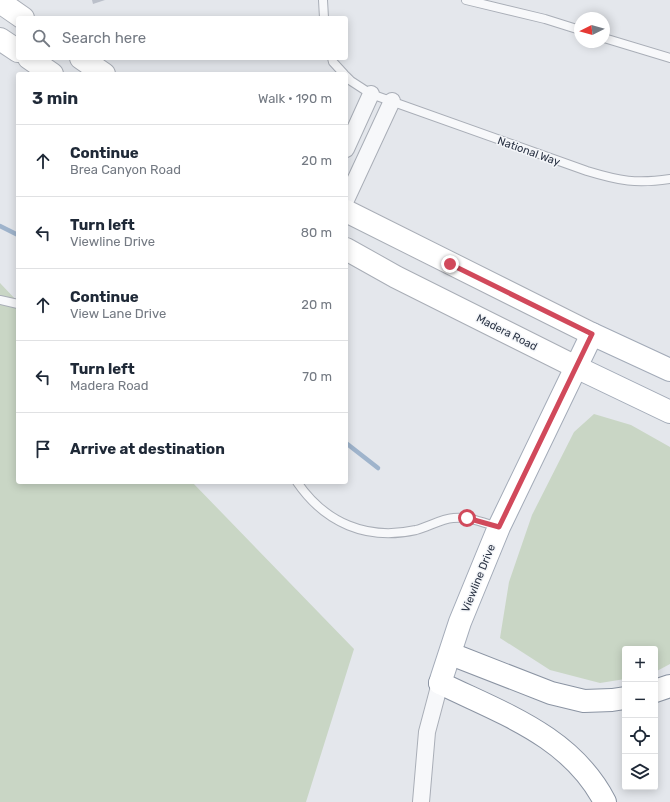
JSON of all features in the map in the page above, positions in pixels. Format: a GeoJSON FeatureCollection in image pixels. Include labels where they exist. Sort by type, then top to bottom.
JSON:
{"type":"FeatureCollection","features":[{"type":"Feature","properties":{"kind":"main road"},"geometry":{"type":"LineString","coordinates":[[0,2],[20,16]]}},
{"type":"Feature","properties":{"kind":"main road"},"geometry":{"type":"LineString","coordinates":[[0,38],[16,50]]}},
{"type":"Feature","properties":{"kind":"main road"},"geometry":{"type":"LineString","coordinates":[[32,60],[49,72]]}},
{"type":"Feature","properties":{"kind":"main road"},"geometry":{"type":"LineString","coordinates":[[84,60],[101,72]]}},
{"type":"Feature","properties":{"kind":"main road"},"geometry":{"type":"LineString","coordinates":[[348,212],[592,334],[670,370]]}},
{"type":"Feature","properties":{"kind":"main road","name":"Madera Road"},"geometry":{"type":"LineString","coordinates":[[348,250],[396,277],[670,412]]}},
{"type":"Feature","properties":{"kind":"main road","name":"Viewline Drive"},"geometry":{"type":"LineString","coordinates":[[440,683],[451,654],[460,622],[499,527],[592,334]]}},
{"type":"Feature","properties":{"kind":"main road"},"geometry":{"type":"LineString","coordinates":[[451,654],[551,693],[584,701],[622,698]]}},
{"type":"Feature","properties":{"kind":"main road"},"geometry":{"type":"LineString","coordinates":[[440,683],[538,731],[559,745],[599,790],[605,802]]}},
{"type":"Feature","properties":{"kind":"main road"},"geometry":{"type":"LineString","coordinates":[[658,690],[670,686]]}},
{"type":"Feature","properties":{"kind":"street"},"geometry":{"type":"LineString","coordinates":[[348,145],[371,94]]}},
{"type":"Feature","properties":{"kind":"street"},"geometry":{"type":"LineString","coordinates":[[348,196],[392,101]]}},
{"type":"Feature","properties":{"kind":"street","name":"Viewline Drive"},"geometry":{"type":"LineString","coordinates":[[421,802],[427,732],[440,683]]}},
{"type":"Feature","properties":{"kind":"lane"},"geometry":{"type":"LineString","coordinates":[[323,0],[324,16]]}},
{"type":"Feature","properties":{"kind":"lane"},"geometry":{"type":"LineString","coordinates":[[466,0],[574,28]]}},
{"type":"Feature","properties":{"kind":"lane"},"geometry":{"type":"LineString","coordinates":[[610,40],[670,58]]}},
{"type":"Feature","properties":{"kind":"lane","name":"National Way"},"geometry":{"type":"LineString","coordinates":[[332,60],[342,72]]}},
{"type":"Feature","properties":{"kind":"lane","name":"National Way"},"geometry":{"type":"LineString","coordinates":[[348,78],[371,94],[588,171],[615,179],[644,183],[670,179]]}},
{"type":"Feature","properties":{"kind":"lane"},"geometry":{"type":"LineString","coordinates":[[0,300],[16,304]]}},
{"type":"Feature","properties":{"kind":"lane"},"geometry":{"type":"LineString","coordinates":[[298,484],[304,493],[329,516],[365,532],[396,533],[417,530],[452,518],[467,518],[499,527]]}},
{"type":"Feature","properties":{"kind":"green space"},"geometry":{"type":"Polygon","coordinates":[[[0,283],[16,300],[16,484],[194,484],[354,649],[306,802],[0,802],[0,283]]]}},
{"type":"Feature","properties":{"kind":"green space"},"geometry":{"type":"Polygon","coordinates":[[[594,414],[631,425],[670,447],[670,664],[658,670],[658,646],[622,646],[622,679],[600,683],[550,670],[500,638],[509,582],[532,515],[574,432],[594,414]]]}},
{"type":"Feature","properties":{"kind":"building"},"geometry":{"type":"Polygon","coordinates":[[[92,0],[105,0],[93,4],[92,0]]]}},
{"type":"Feature","properties":{"kind":"waterway"},"geometry":{"type":"LineString","coordinates":[[0,226],[16,234]]}},
{"type":"Feature","properties":{"kind":"waterway"},"geometry":{"type":"LineString","coordinates":[[348,445],[378,468]]}},
{"type":"Feature","properties":{"kind":"route"},"geometry":{"type":"LineString","coordinates":[[450,264],[592,334],[499,527],[467,518]]}}]}
